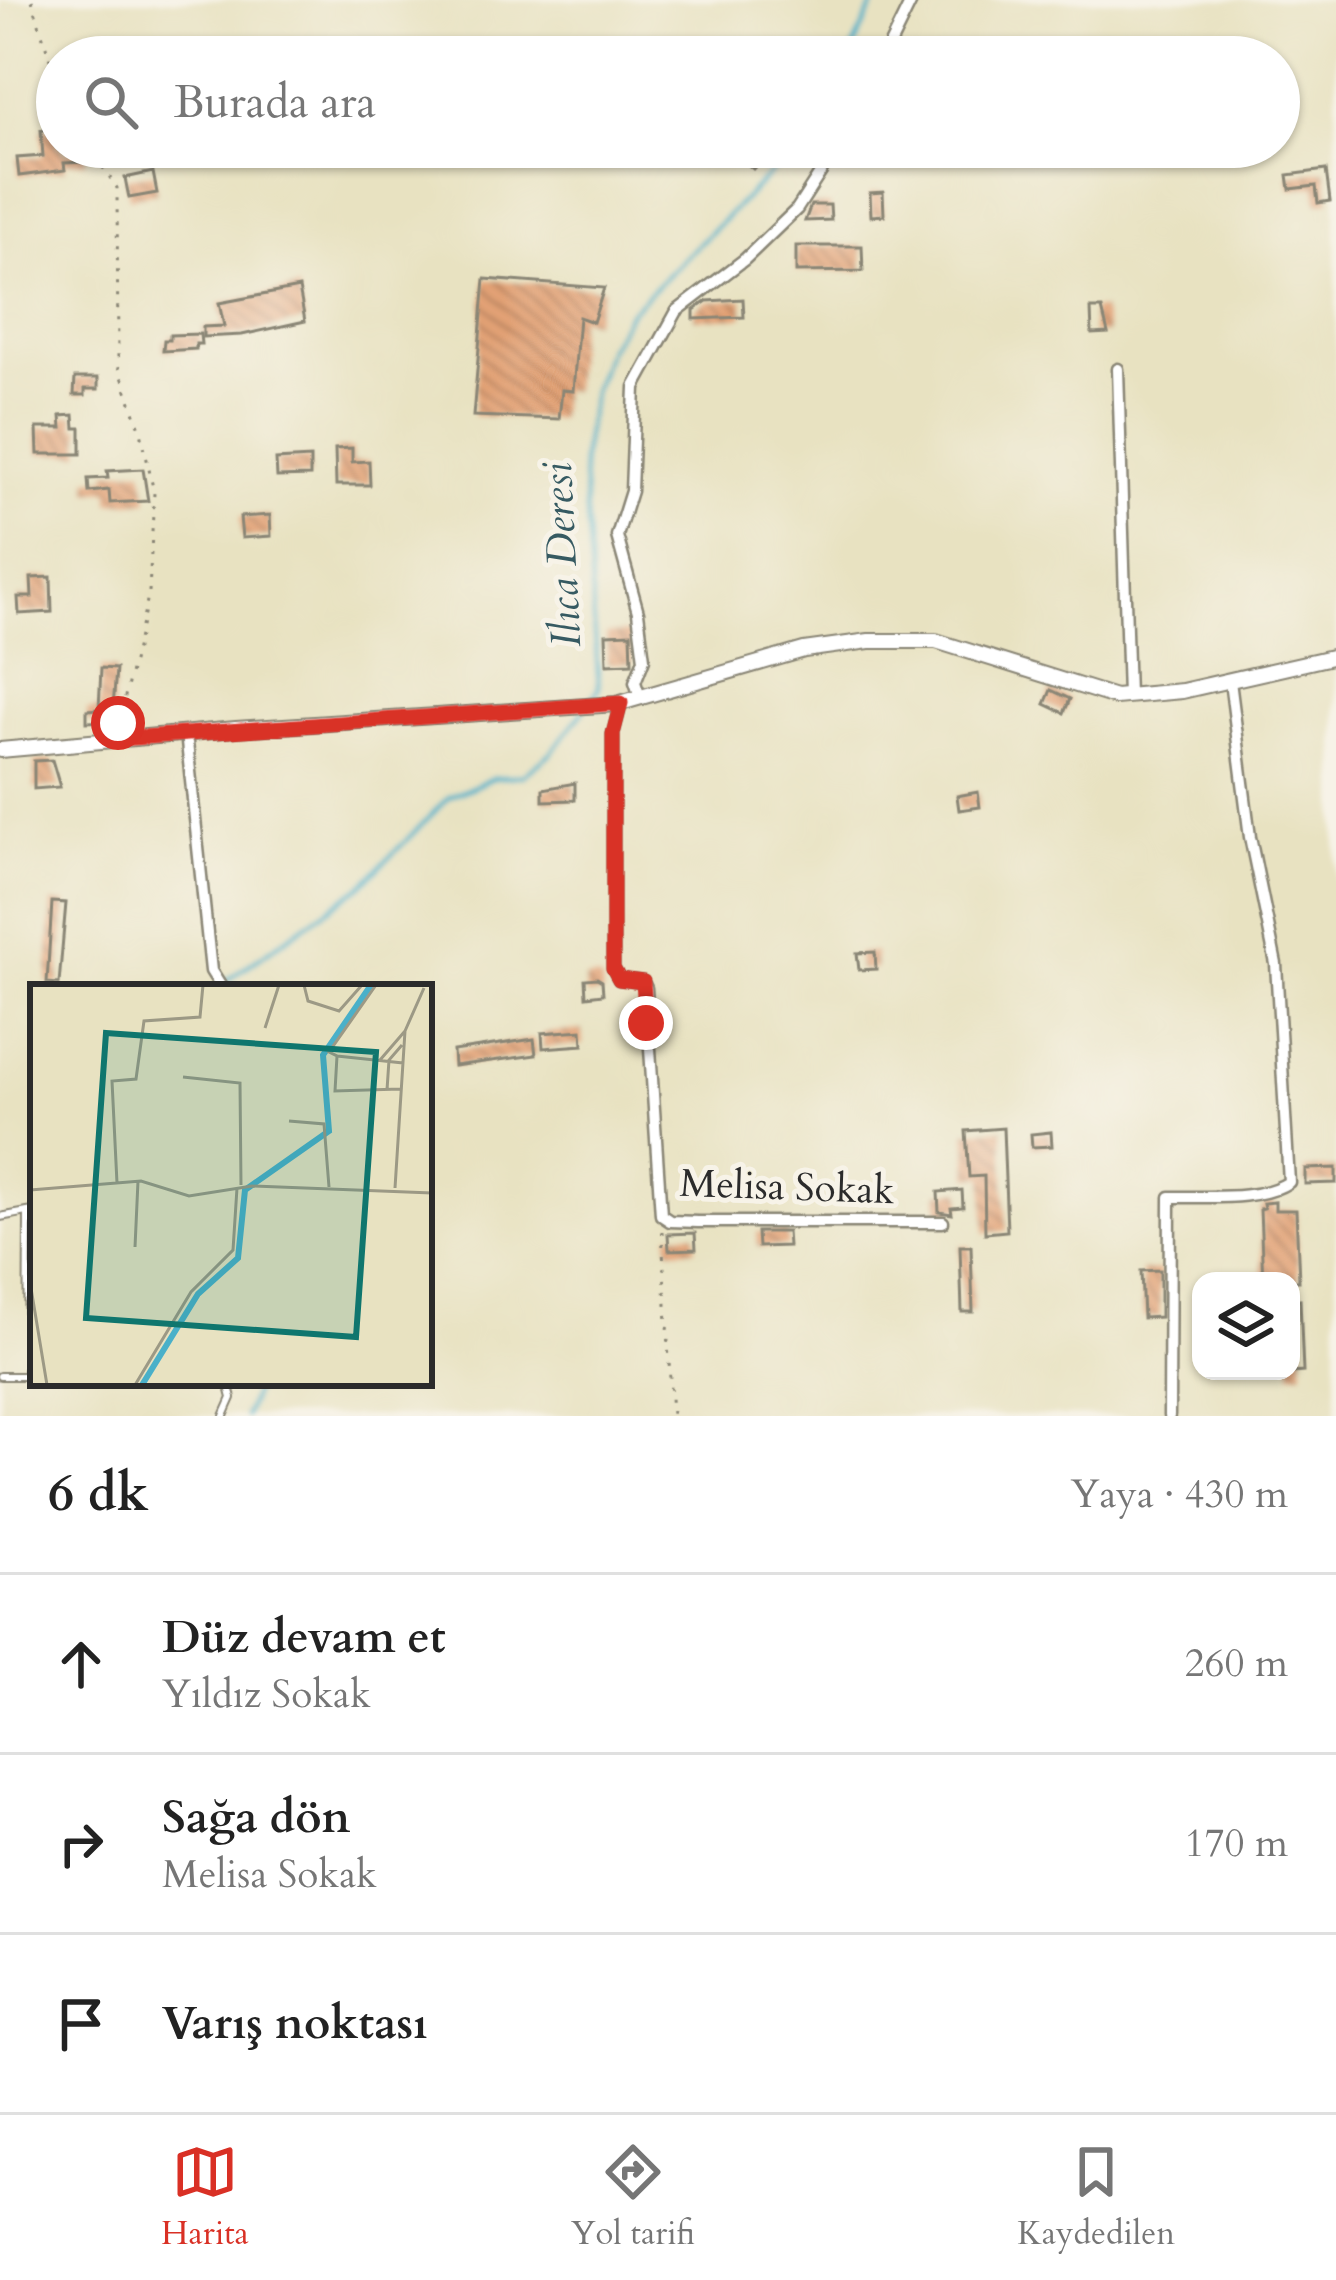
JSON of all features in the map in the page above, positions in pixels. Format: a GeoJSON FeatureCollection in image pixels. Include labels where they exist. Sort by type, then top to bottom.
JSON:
{"type":"FeatureCollection","features":[{"type":"Feature","properties":{"kind":"street"},"geometry":{"type":"LineString","coordinates":[[894,36],[912,0]]}},
{"type":"Feature","properties":{"kind":"street"},"geometry":{"type":"LineString","coordinates":[[640,697],[635,682],[644,659],[638,612],[616,536],[631,491],[635,387],[677,311],[745,259],[797,208],[824,168]]}},
{"type":"Feature","properties":{"kind":"street"},"geometry":{"type":"LineString","coordinates":[[1118,368],[1128,696]]}},
{"type":"Feature","properties":{"kind":"street"},"geometry":{"type":"LineString","coordinates":[[0,750],[566,710],[619,703],[804,650],[869,641],[936,641],[1115,698],[1182,692],[1336,656]]}},
{"type":"Feature","properties":{"kind":"street"},"geometry":{"type":"LineString","coordinates":[[1169,1416],[1170,1197],[1257,1193],[1277,1190],[1289,1182],[1276,964],[1250,837],[1230,681]]}},
{"type":"Feature","properties":{"kind":"street","name":"Melisa Sokak"},"geometry":{"type":"LineString","coordinates":[[619,703],[613,734],[613,968],[619,979],[643,982],[646,988],[659,1204],[665,1217],[698,1222],[943,1222]]}},
{"type":"Feature","properties":{"kind":"street"},"geometry":{"type":"LineString","coordinates":[[186,734],[211,971],[219,981]]}},
{"type":"Feature","properties":{"kind":"lane"},"geometry":{"type":"LineString","coordinates":[[0,1216],[30,1211],[30,1376],[0,1376]]}},
{"type":"Feature","properties":{"kind":"lane"},"geometry":{"type":"LineString","coordinates":[[224,1416],[232,1398],[229,1386]]}},
{"type":"Feature","properties":{"kind":"path"},"geometry":{"type":"LineString","coordinates":[[32,0],[43,36]]}},
{"type":"Feature","properties":{"kind":"path"},"geometry":{"type":"LineString","coordinates":[[103,168],[117,188],[121,232],[118,365],[141,431],[154,493],[149,592],[117,739]]}},
{"type":"Feature","properties":{"kind":"path"},"geometry":{"type":"LineString","coordinates":[[665,1217],[672,1416]]}},
{"type":"Feature","properties":{"kind":"building"},"geometry":{"type":"Polygon","coordinates":[[[36,157],[36,168],[65,170],[19,176],[17,158],[36,157]]]}},
{"type":"Feature","properties":{"kind":"building"},"geometry":{"type":"Polygon","coordinates":[[[1326,170],[1330,201],[1318,203],[1316,186],[1290,189],[1288,175],[1326,170]]]}},
{"type":"Feature","properties":{"kind":"building"},"geometry":{"type":"Polygon","coordinates":[[[153,172],[157,193],[129,198],[125,178],[153,172]]]}},
{"type":"Feature","properties":{"kind":"building"},"geometry":{"type":"Polygon","coordinates":[[[883,192],[884,215],[871,216],[870,193],[883,192]]]}},
{"type":"Feature","properties":{"kind":"building"},"geometry":{"type":"Polygon","coordinates":[[[811,205],[830,205],[831,220],[805,221],[811,205]]]}},
{"type":"Feature","properties":{"kind":"building"},"geometry":{"type":"Polygon","coordinates":[[[796,246],[862,246],[863,271],[796,272],[796,246]]]}},
{"type":"Feature","properties":{"kind":"building"},"geometry":{"type":"Polygon","coordinates":[[[485,279],[604,288],[593,322],[579,317],[573,391],[562,390],[559,419],[473,416],[485,279]]]}},
{"type":"Feature","properties":{"kind":"building"},"geometry":{"type":"Polygon","coordinates":[[[299,288],[305,321],[242,335],[203,337],[203,327],[224,326],[219,303],[299,288]]]}},
{"type":"Feature","properties":{"kind":"building"},"geometry":{"type":"Polygon","coordinates":[[[743,299],[744,317],[694,319],[694,310],[707,301],[743,299]]]}},
{"type":"Feature","properties":{"kind":"building"},"geometry":{"type":"Polygon","coordinates":[[[1091,309],[1102,309],[1108,333],[1092,334],[1091,309]]]}},
{"type":"Feature","properties":{"kind":"building"},"geometry":{"type":"Polygon","coordinates":[[[200,334],[196,349],[163,351],[170,335],[200,334]]]}},
{"type":"Feature","properties":{"kind":"building"},"geometry":{"type":"Polygon","coordinates":[[[75,378],[98,378],[98,389],[74,395],[75,378]]]}},
{"type":"Feature","properties":{"kind":"building"},"geometry":{"type":"Polygon","coordinates":[[[74,415],[75,428],[81,428],[81,454],[38,454],[37,428],[62,428],[61,416],[74,415]]]}},
{"type":"Feature","properties":{"kind":"building"},"geometry":{"type":"Polygon","coordinates":[[[352,448],[352,462],[369,461],[370,485],[336,485],[335,449],[352,448]]]}},
{"type":"Feature","properties":{"kind":"building"},"geometry":{"type":"Polygon","coordinates":[[[310,458],[310,476],[277,477],[276,460],[310,458]]]}},
{"type":"Feature","properties":{"kind":"building"},"geometry":{"type":"Polygon","coordinates":[[[143,469],[148,501],[110,503],[109,490],[89,492],[88,479],[108,478],[107,471],[143,469]]]}},
{"type":"Feature","properties":{"kind":"building"},"geometry":{"type":"Polygon","coordinates":[[[270,515],[271,536],[242,538],[240,517],[270,515]]]}},
{"type":"Feature","properties":{"kind":"building"},"geometry":{"type":"Polygon","coordinates":[[[51,577],[52,612],[19,614],[18,597],[32,597],[31,578],[51,577]]]}},
{"type":"Feature","properties":{"kind":"building"},"geometry":{"type":"Polygon","coordinates":[[[631,633],[632,663],[607,664],[606,634],[631,633]]]}},
{"type":"Feature","properties":{"kind":"building"},"geometry":{"type":"Polygon","coordinates":[[[101,668],[116,669],[113,708],[109,708],[109,721],[87,722],[87,710],[99,709],[101,668]]]}},
{"type":"Feature","properties":{"kind":"building"},"geometry":{"type":"Polygon","coordinates":[[[1051,690],[1070,699],[1064,713],[1045,704],[1051,690]]]}},
{"type":"Feature","properties":{"kind":"building"},"geometry":{"type":"Polygon","coordinates":[[[52,760],[60,787],[34,789],[34,761],[52,760]]]}},
{"type":"Feature","properties":{"kind":"building"},"geometry":{"type":"Polygon","coordinates":[[[575,783],[575,800],[543,801],[543,789],[575,783]]]}},
{"type":"Feature","properties":{"kind":"building"},"geometry":{"type":"Polygon","coordinates":[[[978,792],[980,807],[959,810],[957,796],[978,792]]]}},
{"type":"Feature","properties":{"kind":"building"},"geometry":{"type":"Polygon","coordinates":[[[52,902],[66,903],[59,984],[47,983],[52,902]]]}},
{"type":"Feature","properties":{"kind":"building"},"geometry":{"type":"Polygon","coordinates":[[[875,952],[876,969],[859,970],[857,953],[875,952]]]}},
{"type":"Feature","properties":{"kind":"building"},"geometry":{"type":"Polygon","coordinates":[[[585,979],[602,981],[603,994],[586,996],[585,979]]]}},
{"type":"Feature","properties":{"kind":"building"},"geometry":{"type":"Polygon","coordinates":[[[582,1030],[583,1045],[543,1048],[542,1033],[582,1030]]]}},
{"type":"Feature","properties":{"kind":"building"},"geometry":{"type":"Polygon","coordinates":[[[534,1039],[536,1055],[454,1066],[453,1051],[534,1039]]]}},
{"type":"Feature","properties":{"kind":"building"},"geometry":{"type":"Polygon","coordinates":[[[1003,1128],[1007,1231],[985,1233],[984,1176],[969,1177],[966,1131],[1003,1128]]]}},
{"type":"Feature","properties":{"kind":"building"},"geometry":{"type":"Polygon","coordinates":[[[1051,1132],[1052,1146],[1032,1147],[1031,1134],[1051,1132]]]}},
{"type":"Feature","properties":{"kind":"building"},"geometry":{"type":"Polygon","coordinates":[[[1336,1168],[1336,1183],[1305,1184],[1305,1169],[1336,1168]]]}},
{"type":"Feature","properties":{"kind":"building"},"geometry":{"type":"Polygon","coordinates":[[[962,1190],[963,1207],[951,1208],[952,1214],[939,1212],[938,1192],[962,1190]]]}},
{"type":"Feature","properties":{"kind":"building"},"geometry":{"type":"Polygon","coordinates":[[[1275,1202],[1275,1210],[1296,1210],[1299,1272],[1263,1272],[1263,1203],[1275,1202]]]}},
{"type":"Feature","properties":{"kind":"building"},"geometry":{"type":"Polygon","coordinates":[[[757,1232],[787,1232],[788,1246],[758,1247],[757,1232]]]}},
{"type":"Feature","properties":{"kind":"building"},"geometry":{"type":"Polygon","coordinates":[[[695,1233],[696,1249],[669,1250],[668,1234],[695,1233]]]}},
{"type":"Feature","properties":{"kind":"building"},"geometry":{"type":"Polygon","coordinates":[[[960,1246],[971,1246],[973,1312],[962,1312],[960,1246]]]}},
{"type":"Feature","properties":{"kind":"building"},"geometry":{"type":"Polygon","coordinates":[[[1160,1270],[1160,1317],[1143,1318],[1141,1271],[1160,1270]]]}},
{"type":"Feature","properties":{"kind":"building"},"geometry":{"type":"Polygon","coordinates":[[[1300,1299],[1303,1372],[1300,1372],[1300,1299]]]}},
{"type":"Feature","properties":{"kind":"waterway","name":"Ilıca Deresi"},"geometry":{"type":"LineString","coordinates":[[859,36],[876,0]]}},
{"type":"Feature","properties":{"kind":"waterway","name":"Ilıca Deresi"},"geometry":{"type":"LineString","coordinates":[[591,700],[599,688],[582,459],[593,391],[608,349],[629,313],[776,168]]}},
{"type":"Feature","properties":{"kind":"waterway","name":"Ilıca Deresi"},"geometry":{"type":"LineString","coordinates":[[223,983],[361,886],[449,797],[493,778],[523,775],[551,753],[584,710]]}},
{"type":"Feature","properties":{"kind":"waterway","name":"Ilıca Deresi"},"geometry":{"type":"LineString","coordinates":[[245,1416],[257,1386]]}},
{"type":"Feature","properties":{"kind":"route"},"geometry":{"type":"LineString","coordinates":[[118,723],[117,739],[621,703],[613,734],[613,968],[619,979],[643,982],[646,1023]]}}]}
